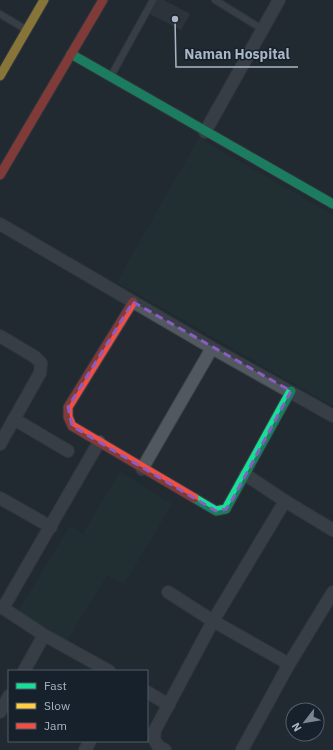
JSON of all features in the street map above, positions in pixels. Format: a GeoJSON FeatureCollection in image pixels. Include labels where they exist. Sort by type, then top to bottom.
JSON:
{"type":"FeatureCollection","features":[{"type":"Feature","properties":{"kind":"street"},"geometry":{"type":"LineString","coordinates":[[0,76],[44,0]]}},
{"type":"Feature","properties":{"kind":"street"},"geometry":{"type":"LineString","coordinates":[[0,175],[103,0]]}},
{"type":"Feature","properties":{"kind":"street"},"geometry":{"type":"LineString","coordinates":[[205,132],[279,0]]}},
{"type":"Feature","properties":{"kind":"street"},"geometry":{"type":"LineString","coordinates":[[71,54],[333,204]]}},
{"type":"Feature","properties":{"kind":"street"},"geometry":{"type":"LineString","coordinates":[[0,224],[212,348],[291,391],[333,416]]}},
{"type":"Feature","properties":{"kind":"street"},"geometry":{"type":"LineString","coordinates":[[133,302],[68,407],[68,417],[72,426],[142,469],[216,511],[226,509],[231,502],[291,391]]}},
{"type":"Feature","properties":{"kind":"street"},"geometry":{"type":"LineString","coordinates":[[0,336],[35,357],[41,363],[40,373],[0,444]]}},
{"type":"Feature","properties":{"kind":"street"},"geometry":{"type":"LineString","coordinates":[[142,469],[212,348]]}},
{"type":"Feature","properties":{"kind":"street"},"geometry":{"type":"LineString","coordinates":[[14,419],[68,451]]}},
{"type":"Feature","properties":{"kind":"street"},"geometry":{"type":"LineString","coordinates":[[99,442],[51,527],[2,607],[44,635],[107,670]]}},
{"type":"Feature","properties":{"kind":"street"},"geometry":{"type":"LineString","coordinates":[[246,475],[333,530]]}},
{"type":"Feature","properties":{"kind":"street"},"geometry":{"type":"LineString","coordinates":[[0,498],[51,527]]}},
{"type":"Feature","properties":{"kind":"street"},"geometry":{"type":"LineString","coordinates":[[165,750],[158,746],[154,739],[155,730],[213,621],[285,501]]}},
{"type":"Feature","properties":{"kind":"street"},"geometry":{"type":"LineString","coordinates":[[168,592],[213,621],[289,664]]}},
{"type":"Feature","properties":{"kind":"street"},"geometry":{"type":"LineString","coordinates":[[242,750],[289,664],[333,592]]}},
{"type":"Feature","properties":{"kind":"street"},"geometry":{"type":"LineString","coordinates":[[25,670],[44,635]]}},
{"type":"Feature","properties":{"kind":"street"},"geometry":{"type":"LineString","coordinates":[[148,693],[169,706]]}},
{"type":"Feature","properties":{"kind":"street"},"geometry":{"type":"LineString","coordinates":[[0,712],[8,698]]}},
{"type":"Feature","properties":{"kind":"lane"},"geometry":{"type":"LineString","coordinates":[[110,77],[153,0]]}},
{"type":"Feature","properties":{"kind":"lane"},"geometry":{"type":"LineString","coordinates":[[215,0],[262,30]]}},
{"type":"Feature","properties":{"kind":"lane"},"geometry":{"type":"LineString","coordinates":[[0,14],[27,30]]}},
{"type":"Feature","properties":{"kind":"highlighted area"},"geometry":{"type":"Polygon","coordinates":[[[133,302],[291,391],[231,502],[226,509],[216,511],[72,426],[68,407],[133,302]]]}},
{"type":"Feature","properties":{"kind":"green space"},"geometry":{"type":"Polygon","coordinates":[[[199,138],[333,215],[333,406],[117,282],[199,138]]]}},
{"type":"Feature","properties":{"kind":"green space"},"geometry":{"type":"Polygon","coordinates":[[[120,472],[172,504],[124,584],[107,575],[67,641],[18,612],[70,526],[83,534],[120,472]]]}},
{"type":"Feature","properties":{"kind":"building"},"geometry":{"type":"Polygon","coordinates":[[[157,0],[164,0],[190,14],[181,30],[150,14],[157,0]]]}},
{"type":"Feature","properties":{"kind":"traffic: fast"},"geometry":{"type":"LineString","coordinates":[[71,54],[333,204]]}},
{"type":"Feature","properties":{"kind":"traffic: fast"},"geometry":{"type":"LineString","coordinates":[[194,498],[216,511],[226,509],[291,391]]}},
{"type":"Feature","properties":{"kind":"traffic: slow"},"geometry":{"type":"LineString","coordinates":[[0,76],[44,0]]}},
{"type":"Feature","properties":{"kind":"traffic: jam"},"geometry":{"type":"LineString","coordinates":[[0,175],[103,0]]}},
{"type":"Feature","properties":{"kind":"traffic: jam"},"geometry":{"type":"LineString","coordinates":[[133,302],[68,407],[68,417],[72,426],[194,498]]}},
{"type":"Feature","properties":{"kind":"place","name":"Naman Hospital"},"geometry":{"type":"Point","coordinates":[175,19]}}]}
